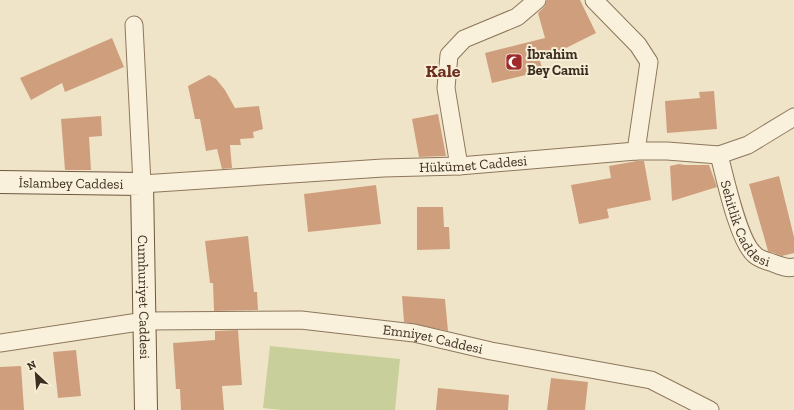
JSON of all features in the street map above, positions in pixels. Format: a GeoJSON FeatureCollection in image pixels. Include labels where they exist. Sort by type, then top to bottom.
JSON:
{"type":"FeatureCollection","features":[{"type":"Feature","properties":{"kind":"street"},"geometry":{"type":"LineString","coordinates":[[459,166],[446,88],[449,55],[464,39],[517,17],[537,0]]}},
{"type":"Feature","properties":{"kind":"street"},"geometry":{"type":"LineString","coordinates":[[594,0],[638,44],[649,62],[636,151]]}},
{"type":"Feature","properties":{"kind":"street"},"geometry":{"type":"LineString","coordinates":[[134,25],[142,184]]}},
{"type":"Feature","properties":{"kind":"street","name":"Hükümet Caddesi"},"geometry":{"type":"LineString","coordinates":[[142,184],[384,168],[459,166],[636,151],[667,151],[719,155],[748,145],[794,117]]}},
{"type":"Feature","properties":{"kind":"street","name":"Sehitlik Caddesi"},"geometry":{"type":"LineString","coordinates":[[719,155],[736,219],[746,245],[754,255],[768,262],[787,268],[794,267]]}},
{"type":"Feature","properties":{"kind":"street","name":"İslambey Caddesi"},"geometry":{"type":"LineString","coordinates":[[0,182],[142,184]]}},
{"type":"Feature","properties":{"kind":"street","name":"Cumhuriyet Caddesi"},"geometry":{"type":"LineString","coordinates":[[142,184],[146,410]]}},
{"type":"Feature","properties":{"kind":"street","name":"Emniyet Caddesi"},"geometry":{"type":"LineString","coordinates":[[0,343],[145,321],[301,320],[414,333],[491,351],[651,380],[710,410]]}},
{"type":"Feature","properties":{"kind":"green space"},"geometry":{"type":"Polygon","coordinates":[[[270,346],[400,359],[395,410],[282,410],[263,408],[270,346]]]}},
{"type":"Feature","properties":{"kind":"building"},"geometry":{"type":"Polygon","coordinates":[[[547,0],[580,0],[596,33],[540,61],[543,71],[492,83],[485,53],[545,38],[538,13],[544,7],[547,0]]]}},
{"type":"Feature","properties":{"kind":"building"},"geometry":{"type":"Polygon","coordinates":[[[112,38],[124,67],[65,92],[62,83],[31,100],[20,78],[112,38]]]}},
{"type":"Feature","properties":{"kind":"building"},"geometry":{"type":"Polygon","coordinates":[[[209,75],[216,79],[225,90],[235,108],[259,106],[263,129],[253,132],[254,138],[240,139],[241,145],[230,145],[232,168],[222,169],[217,149],[206,151],[200,119],[195,119],[188,86],[209,75]]]}},
{"type":"Feature","properties":{"kind":"building"},"geometry":{"type":"Polygon","coordinates":[[[714,91],[717,129],[667,133],[665,101],[700,98],[699,92],[714,91]]]}},
{"type":"Feature","properties":{"kind":"building"},"geometry":{"type":"Polygon","coordinates":[[[438,114],[446,156],[419,157],[412,119],[438,114]]]}},
{"type":"Feature","properties":{"kind":"building"},"geometry":{"type":"Polygon","coordinates":[[[101,116],[102,136],[89,137],[91,170],[65,170],[61,119],[101,116]]]}},
{"type":"Feature","properties":{"kind":"building"},"geometry":{"type":"Polygon","coordinates":[[[644,161],[651,200],[607,209],[609,218],[579,224],[571,185],[611,178],[609,166],[644,161]]]}},
{"type":"Feature","properties":{"kind":"building"},"geometry":{"type":"Polygon","coordinates":[[[679,164],[709,165],[717,187],[672,201],[670,166],[679,164]]]}},
{"type":"Feature","properties":{"kind":"building"},"geometry":{"type":"Polygon","coordinates":[[[779,176],[794,237],[794,253],[782,256],[768,251],[749,184],[779,176]]]}},
{"type":"Feature","properties":{"kind":"building"},"geometry":{"type":"Polygon","coordinates":[[[376,185],[381,224],[308,232],[304,194],[376,185]]]}},
{"type":"Feature","properties":{"kind":"building"},"geometry":{"type":"Polygon","coordinates":[[[417,207],[443,207],[444,227],[449,227],[450,249],[417,250],[417,207]]]}},
{"type":"Feature","properties":{"kind":"building"},"geometry":{"type":"Polygon","coordinates":[[[248,236],[254,292],[257,292],[258,310],[214,311],[213,283],[210,283],[205,241],[248,236]]]}},
{"type":"Feature","properties":{"kind":"building"},"geometry":{"type":"Polygon","coordinates":[[[402,296],[445,299],[448,331],[404,322],[402,296]]]}},
{"type":"Feature","properties":{"kind":"building"},"geometry":{"type":"Polygon","coordinates":[[[238,330],[242,385],[222,386],[224,410],[181,410],[180,389],[176,389],[173,343],[215,340],[215,331],[238,330]]]}},
{"type":"Feature","properties":{"kind":"building"},"geometry":{"type":"Polygon","coordinates":[[[76,350],[81,396],[58,398],[53,352],[76,350]]]}},
{"type":"Feature","properties":{"kind":"building"},"geometry":{"type":"Polygon","coordinates":[[[21,366],[24,410],[0,410],[0,367],[21,366]]]}},
{"type":"Feature","properties":{"kind":"building"},"geometry":{"type":"Polygon","coordinates":[[[551,378],[588,382],[585,410],[547,410],[551,378]]]}},
{"type":"Feature","properties":{"kind":"building"},"geometry":{"type":"Polygon","coordinates":[[[438,388],[509,395],[508,410],[436,410],[438,388]]]}},
{"type":"Feature","properties":{"kind":"place","name":"İbrahim Bey Camii"},"geometry":{"type":"Point","coordinates":[514,62]}},
{"type":"Feature","properties":{"kind":"district","name":"Kale"},"geometry":{"type":"Point","coordinates":[443,71]}}]}
